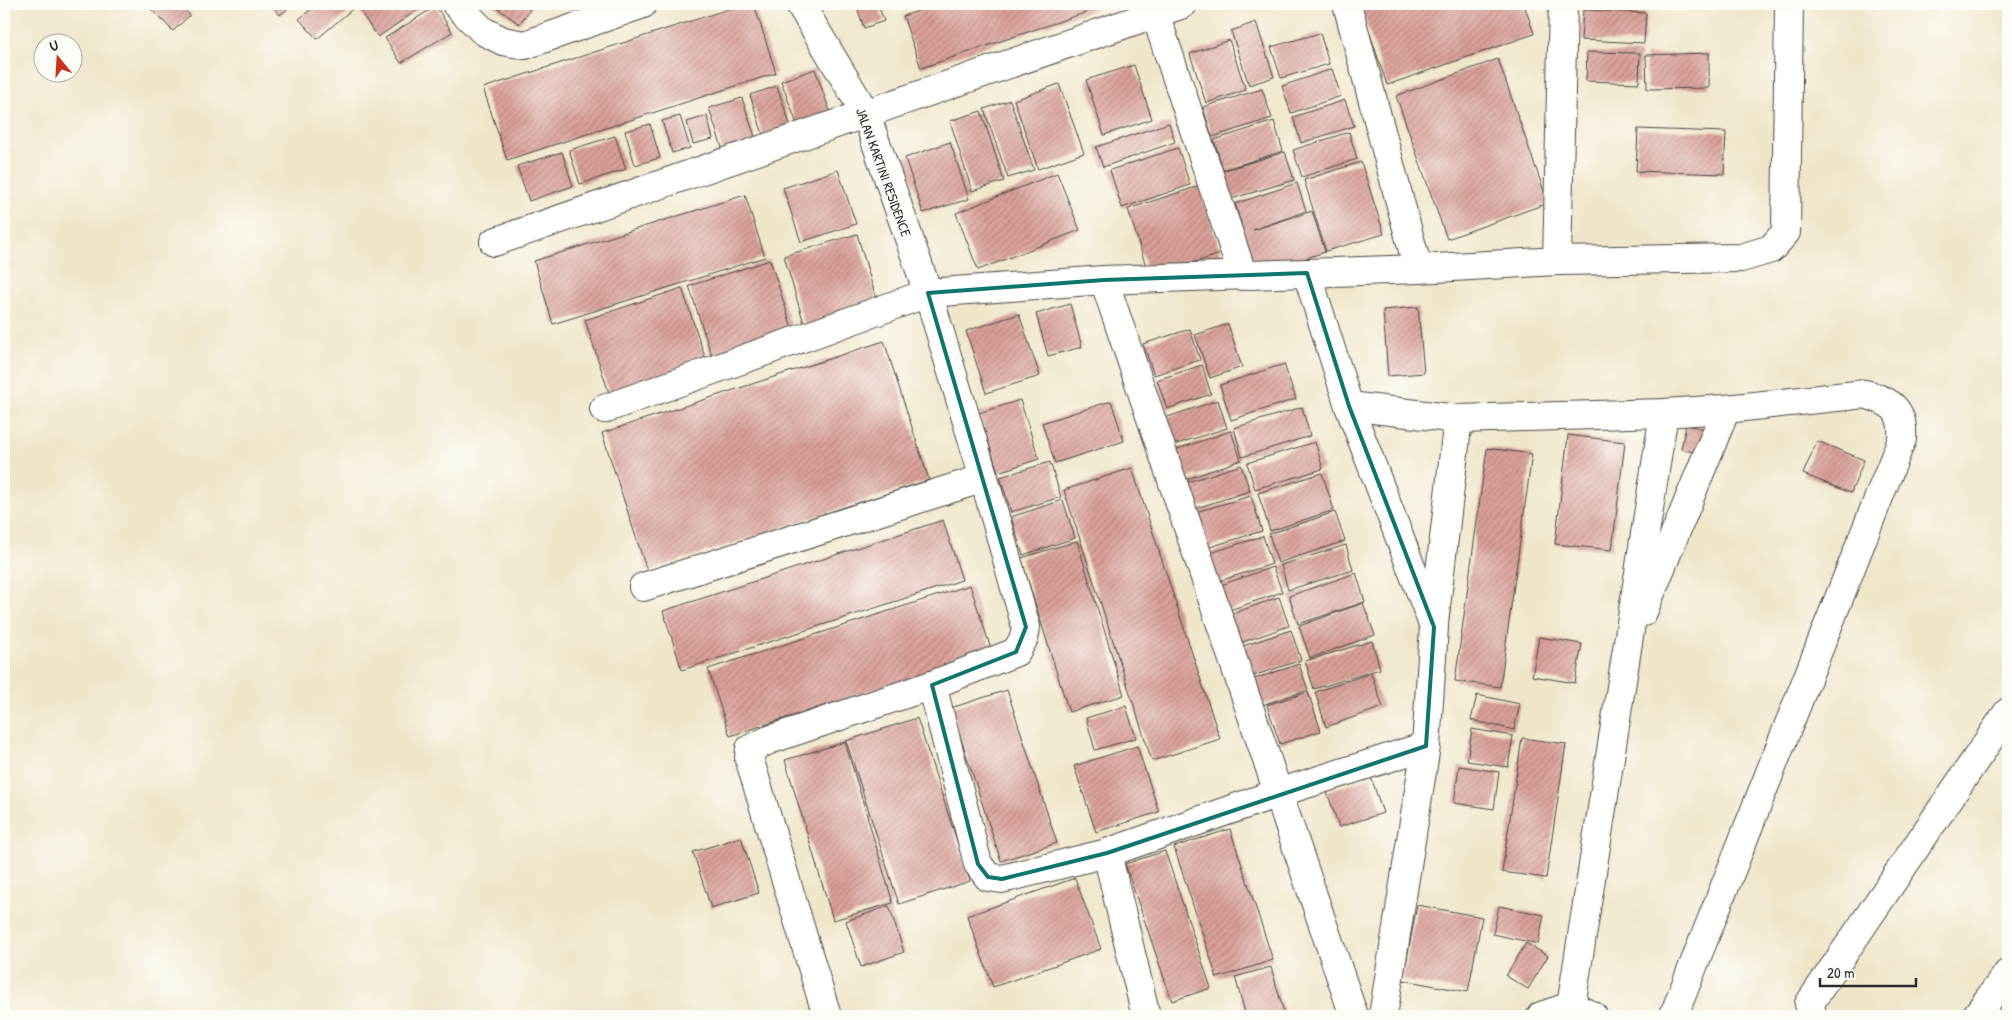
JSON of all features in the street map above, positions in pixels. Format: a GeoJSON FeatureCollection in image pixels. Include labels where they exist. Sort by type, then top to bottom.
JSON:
{"type":"FeatureCollection","features":[{"type":"Feature","properties":{"kind":"street"},"geometry":{"type":"LineString","coordinates":[[456,4],[483,30],[503,41],[525,45],[643,4]]}},
{"type":"Feature","properties":{"kind":"street","name":"JALAN KARTINI RESIDENCE"},"geometry":{"type":"LineString","coordinates":[[800,4],[866,114],[928,293],[984,478],[1026,628],[1024,638],[1016,652],[932,685],[769,740],[750,750],[749,758],[826,1016]]}},
{"type":"Feature","properties":{"kind":"street"},"geometry":{"type":"LineString","coordinates":[[494,242],[866,114],[1154,9],[1183,4]]}},
{"type":"Feature","properties":{"kind":"street"},"geometry":{"type":"LineString","coordinates":[[1347,4],[1418,269]]}},
{"type":"Feature","properties":{"kind":"street"},"geometry":{"type":"LineString","coordinates":[[1556,261],[1563,4]]}},
{"type":"Feature","properties":{"kind":"street"},"geometry":{"type":"LineString","coordinates":[[604,409],[928,293],[1104,280],[1418,269],[1556,261],[1741,258],[1771,249],[1786,232],[1789,4]]}},
{"type":"Feature","properties":{"kind":"street"},"geometry":{"type":"LineString","coordinates":[[1154,9],[1243,276]]}},
{"type":"Feature","properties":{"kind":"street"},"geometry":{"type":"LineString","coordinates":[[1306,273],[1348,406],[1434,627]]}},
{"type":"Feature","properties":{"kind":"street"},"geometry":{"type":"LineString","coordinates":[[1104,280],[1354,1016]]}},
{"type":"Feature","properties":{"kind":"street"},"geometry":{"type":"LineString","coordinates":[[1348,406],[1458,418],[1664,414],[1726,410],[1865,394],[1885,400],[1896,409],[1903,426],[1902,439],[1672,1016]]}},
{"type":"Feature","properties":{"kind":"street"},"geometry":{"type":"LineString","coordinates":[[1626,653],[1726,410]]}},
{"type":"Feature","properties":{"kind":"street"},"geometry":{"type":"LineString","coordinates":[[1541,1016],[1582,1011],[1626,653],[1664,414]]}},
{"type":"Feature","properties":{"kind":"street"},"geometry":{"type":"LineString","coordinates":[[1383,1016],[1426,746],[1434,627],[1458,418]]}},
{"type":"Feature","properties":{"kind":"street"},"geometry":{"type":"LineString","coordinates":[[644,587],[984,478]]}},
{"type":"Feature","properties":{"kind":"street"},"geometry":{"type":"LineString","coordinates":[[932,685],[978,864],[988,877],[1002,879],[1107,853],[1278,793],[1426,746]]}},
{"type":"Feature","properties":{"kind":"street"},"geometry":{"type":"LineString","coordinates":[[1813,1016],[1809,1004],[2008,712]]}},
{"type":"Feature","properties":{"kind":"street"},"geometry":{"type":"LineString","coordinates":[[1107,853],[1146,1016]]}},
{"type":"Feature","properties":{"kind":"street"},"geometry":{"type":"LineString","coordinates":[[1976,1016],[2008,972]]}},
{"type":"Feature","properties":{"kind":"highlighted area"},"geometry":{"type":"Polygon","coordinates":[[[1307,273],[1349,406],[1434,627],[1426,746],[1107,853],[1002,879],[988,877],[978,864],[932,685],[1016,652],[1026,627],[928,293],[1104,280],[1307,273]]]}},
{"type":"Feature","properties":{"kind":"building"},"geometry":{"type":"Polygon","coordinates":[[[146,4],[179,4],[190,15],[173,31],[146,4]]]}},
{"type":"Feature","properties":{"kind":"building"},"geometry":{"type":"Polygon","coordinates":[[[270,4],[293,4],[280,15],[270,4]]]}},
{"type":"Feature","properties":{"kind":"building"},"geometry":{"type":"Polygon","coordinates":[[[317,4],[354,4],[356,6],[317,39],[299,19],[317,4]]]}},
{"type":"Feature","properties":{"kind":"building"},"geometry":{"type":"Polygon","coordinates":[[[375,4],[426,4],[378,37],[361,13],[375,4]]]}},
{"type":"Feature","properties":{"kind":"building"},"geometry":{"type":"Polygon","coordinates":[[[492,4],[534,4],[519,24],[492,4]]]}},
{"type":"Feature","properties":{"kind":"building"},"geometry":{"type":"Polygon","coordinates":[[[744,4],[754,4],[776,73],[507,160],[483,88],[744,4]]]}},
{"type":"Feature","properties":{"kind":"building"},"geometry":{"type":"Polygon","coordinates":[[[856,4],[878,4],[884,21],[864,28],[856,4]]]}},
{"type":"Feature","properties":{"kind":"building"},"geometry":{"type":"Polygon","coordinates":[[[940,4],[1111,4],[921,68],[903,16],[940,4]]]}},
{"type":"Feature","properties":{"kind":"building"},"geometry":{"type":"Polygon","coordinates":[[[1360,4],[1524,4],[1534,34],[1387,85],[1360,4]]]}},
{"type":"Feature","properties":{"kind":"building"},"geometry":{"type":"Polygon","coordinates":[[[436,6],[452,32],[401,63],[385,38],[436,6]]]}},
{"type":"Feature","properties":{"kind":"building"},"geometry":{"type":"Polygon","coordinates":[[[1583,10],[1646,13],[1644,43],[1581,40],[1583,10]]]}},
{"type":"Feature","properties":{"kind":"building"},"geometry":{"type":"Polygon","coordinates":[[[1256,22],[1274,77],[1249,85],[1231,31],[1256,22]]]}},
{"type":"Feature","properties":{"kind":"building"},"geometry":{"type":"Polygon","coordinates":[[[1320,33],[1329,64],[1281,78],[1271,47],[1320,33]]]}},
{"type":"Feature","properties":{"kind":"building"},"geometry":{"type":"Polygon","coordinates":[[[1229,40],[1246,90],[1206,103],[1190,54],[1229,40]]]}},
{"type":"Feature","properties":{"kind":"building"},"geometry":{"type":"Polygon","coordinates":[[[1587,52],[1640,53],[1639,83],[1586,81],[1587,52]]]}},
{"type":"Feature","properties":{"kind":"building"},"geometry":{"type":"Polygon","coordinates":[[[1709,53],[1709,88],[1647,89],[1646,55],[1709,53]]]}},
{"type":"Feature","properties":{"kind":"building"},"geometry":{"type":"Polygon","coordinates":[[[1498,59],[1548,203],[1447,239],[1396,96],[1498,59]]]}},
{"type":"Feature","properties":{"kind":"building"},"geometry":{"type":"Polygon","coordinates":[[[1134,65],[1152,119],[1104,135],[1086,80],[1134,65]]]}},
{"type":"Feature","properties":{"kind":"building"},"geometry":{"type":"Polygon","coordinates":[[[815,69],[830,112],[797,124],[781,81],[815,69]]]}},
{"type":"Feature","properties":{"kind":"building"},"geometry":{"type":"Polygon","coordinates":[[[1332,69],[1341,96],[1291,113],[1282,86],[1332,69]]]}},
{"type":"Feature","properties":{"kind":"building"},"geometry":{"type":"Polygon","coordinates":[[[1059,84],[1084,153],[1038,169],[1014,100],[1059,84]]]}},
{"type":"Feature","properties":{"kind":"building"},"geometry":{"type":"Polygon","coordinates":[[[777,86],[792,130],[765,140],[750,95],[777,86]]]}},
{"type":"Feature","properties":{"kind":"building"},"geometry":{"type":"Polygon","coordinates":[[[1262,89],[1272,118],[1212,137],[1203,107],[1262,89]]]}},
{"type":"Feature","properties":{"kind":"building"},"geometry":{"type":"Polygon","coordinates":[[[742,98],[757,143],[724,154],[709,108],[742,98]]]}},
{"type":"Feature","properties":{"kind":"building"},"geometry":{"type":"Polygon","coordinates":[[[1010,100],[1034,170],[1008,178],[984,109],[1010,100]]]}},
{"type":"Feature","properties":{"kind":"building"},"geometry":{"type":"Polygon","coordinates":[[[1345,100],[1354,126],[1301,143],[1293,117],[1345,100]]]}},
{"type":"Feature","properties":{"kind":"building"},"geometry":{"type":"Polygon","coordinates":[[[981,111],[1004,181],[972,191],[950,121],[981,111]]]}},
{"type":"Feature","properties":{"kind":"building"},"geometry":{"type":"Polygon","coordinates":[[[680,116],[690,148],[672,153],[662,121],[680,116]]]}},
{"type":"Feature","properties":{"kind":"building"},"geometry":{"type":"Polygon","coordinates":[[[707,116],[713,139],[693,144],[687,122],[707,116]]]}},
{"type":"Feature","properties":{"kind":"building"},"geometry":{"type":"Polygon","coordinates":[[[1274,121],[1283,151],[1223,170],[1214,140],[1274,121]]]}},
{"type":"Feature","properties":{"kind":"building"},"geometry":{"type":"Polygon","coordinates":[[[1169,123],[1175,142],[1103,167],[1096,147],[1169,123]]]}},
{"type":"Feature","properties":{"kind":"building"},"geometry":{"type":"Polygon","coordinates":[[[650,124],[660,158],[635,165],[625,131],[650,124]]]}},
{"type":"Feature","properties":{"kind":"building"},"geometry":{"type":"Polygon","coordinates":[[[1638,129],[1726,132],[1724,174],[1636,171],[1638,129]]]}},
{"type":"Feature","properties":{"kind":"building"},"geometry":{"type":"Polygon","coordinates":[[[1349,132],[1357,159],[1302,177],[1293,150],[1349,132]]]}},
{"type":"Feature","properties":{"kind":"building"},"geometry":{"type":"Polygon","coordinates":[[[615,136],[626,169],[580,184],[569,150],[615,136]]]}},
{"type":"Feature","properties":{"kind":"building"},"geometry":{"type":"Polygon","coordinates":[[[950,142],[969,199],[923,213],[905,158],[950,142]]]}},
{"type":"Feature","properties":{"kind":"building"},"geometry":{"type":"Polygon","coordinates":[[[1178,148],[1190,185],[1122,208],[1110,170],[1178,148]]]}},
{"type":"Feature","properties":{"kind":"building"},"geometry":{"type":"Polygon","coordinates":[[[562,152],[573,186],[529,201],[517,166],[562,152]]]}},
{"type":"Feature","properties":{"kind":"building"},"geometry":{"type":"Polygon","coordinates":[[[1285,152],[1294,180],[1231,199],[1222,171],[1285,152]]]}},
{"type":"Feature","properties":{"kind":"building"},"geometry":{"type":"Polygon","coordinates":[[[1361,162],[1384,234],[1326,251],[1304,180],[1361,162]]]}},
{"type":"Feature","properties":{"kind":"building"},"geometry":{"type":"Polygon","coordinates":[[[838,170],[856,224],[801,242],[783,188],[838,170]]]}},
{"type":"Feature","properties":{"kind":"building"},"geometry":{"type":"Polygon","coordinates":[[[1057,173],[1080,230],[978,270],[956,213],[1057,173]]]}},
{"type":"Feature","properties":{"kind":"building"},"geometry":{"type":"Polygon","coordinates":[[[1297,183],[1306,211],[1253,230],[1312,211],[1325,252],[1256,274],[1235,204],[1297,183]]]}},
{"type":"Feature","properties":{"kind":"building"},"geometry":{"type":"Polygon","coordinates":[[[1199,186],[1221,254],[1149,276],[1128,209],[1199,186]]]}},
{"type":"Feature","properties":{"kind":"building"},"geometry":{"type":"Polygon","coordinates":[[[745,195],[765,257],[553,324],[534,261],[745,195]]]}},
{"type":"Feature","properties":{"kind":"building"},"geometry":{"type":"Polygon","coordinates":[[[857,234],[879,308],[806,330],[784,256],[857,234]]]}},
{"type":"Feature","properties":{"kind":"building"},"geometry":{"type":"Polygon","coordinates":[[[770,260],[793,331],[712,357],[689,286],[770,260]]]}},
{"type":"Feature","properties":{"kind":"building"},"geometry":{"type":"Polygon","coordinates":[[[682,288],[706,360],[609,393],[585,320],[682,288]]]}},
{"type":"Feature","properties":{"kind":"building"},"geometry":{"type":"Polygon","coordinates":[[[1070,304],[1082,347],[1048,356],[1036,314],[1070,304]]]}},
{"type":"Feature","properties":{"kind":"building"},"geometry":{"type":"Polygon","coordinates":[[[1418,307],[1424,373],[1388,376],[1383,310],[1418,307]]]}},
{"type":"Feature","properties":{"kind":"building"},"geometry":{"type":"Polygon","coordinates":[[[1019,314],[1040,376],[986,393],[966,331],[1019,314]]]}},
{"type":"Feature","properties":{"kind":"building"},"geometry":{"type":"Polygon","coordinates":[[[1228,324],[1242,367],[1210,378],[1195,335],[1228,324]]]}},
{"type":"Feature","properties":{"kind":"building"},"geometry":{"type":"Polygon","coordinates":[[[1190,329],[1200,360],[1154,375],[1143,344],[1190,329]]]}},
{"type":"Feature","properties":{"kind":"building"},"geometry":{"type":"Polygon","coordinates":[[[884,341],[929,480],[647,571],[602,433],[884,341]]]}},
{"type":"Feature","properties":{"kind":"building"},"geometry":{"type":"Polygon","coordinates":[[[1284,364],[1296,399],[1231,420],[1220,385],[1284,364]]]}},
{"type":"Feature","properties":{"kind":"building"},"geometry":{"type":"Polygon","coordinates":[[[1202,365],[1211,394],[1167,409],[1157,380],[1202,365]]]}},
{"type":"Feature","properties":{"kind":"building"},"geometry":{"type":"Polygon","coordinates":[[[1020,400],[1039,459],[998,472],[979,413],[1020,400]]]}},
{"type":"Feature","properties":{"kind":"building"},"geometry":{"type":"Polygon","coordinates":[[[1218,400],[1227,428],[1167,447],[1159,420],[1218,400]]]}},
{"type":"Feature","properties":{"kind":"building"},"geometry":{"type":"Polygon","coordinates":[[[1111,401],[1124,441],[1055,463],[1042,423],[1111,401]]]}},
{"type":"Feature","properties":{"kind":"building"},"geometry":{"type":"Polygon","coordinates":[[[1302,407],[1310,436],[1242,457],[1234,428],[1302,407]]]}},
{"type":"Feature","properties":{"kind":"building"},"geometry":{"type":"Polygon","coordinates":[[[1686,425],[1706,429],[1701,454],[1681,449],[1686,425]]]}},
{"type":"Feature","properties":{"kind":"building"},"geometry":{"type":"Polygon","coordinates":[[[1231,431],[1241,460],[1173,484],[1163,454],[1231,431]]]}},
{"type":"Feature","properties":{"kind":"building"},"geometry":{"type":"Polygon","coordinates":[[[1568,435],[1625,442],[1612,550],[1555,544],[1568,435]]]}},
{"type":"Feature","properties":{"kind":"building"},"geometry":{"type":"Polygon","coordinates":[[[1817,441],[1864,460],[1851,493],[1803,474],[1817,441]]]}},
{"type":"Feature","properties":{"kind":"building"},"geometry":{"type":"Polygon","coordinates":[[[1315,442],[1323,469],[1255,489],[1247,463],[1315,442]]]}},
{"type":"Feature","properties":{"kind":"building"},"geometry":{"type":"Polygon","coordinates":[[[1487,448],[1532,454],[1500,687],[1455,681],[1487,448]]]}},
{"type":"Feature","properties":{"kind":"building"},"geometry":{"type":"Polygon","coordinates":[[[1050,462],[1061,497],[1011,512],[1000,477],[1050,462]]]}},
{"type":"Feature","properties":{"kind":"building"},"geometry":{"type":"Polygon","coordinates":[[[1241,465],[1250,491],[1187,511],[1178,485],[1241,465]]]}},
{"type":"Feature","properties":{"kind":"building"},"geometry":{"type":"Polygon","coordinates":[[[1132,468],[1220,739],[1152,761],[1064,490],[1132,468]]]}},
{"type":"Feature","properties":{"kind":"building"},"geometry":{"type":"Polygon","coordinates":[[[1322,473],[1334,510],[1270,531],[1258,493],[1322,473]]]}},
{"type":"Feature","properties":{"kind":"building"},"geometry":{"type":"Polygon","coordinates":[[[1251,496],[1262,531],[1200,550],[1189,514],[1251,496]]]}},
{"type":"Feature","properties":{"kind":"building"},"geometry":{"type":"Polygon","coordinates":[[[1063,500],[1075,538],[1023,555],[1011,517],[1063,500]]]}},
{"type":"Feature","properties":{"kind":"building"},"geometry":{"type":"Polygon","coordinates":[[[1335,512],[1345,541],[1278,563],[1269,534],[1335,512]]]}},
{"type":"Feature","properties":{"kind":"building"},"geometry":{"type":"Polygon","coordinates":[[[943,520],[962,580],[682,670],[663,611],[943,520]]]}},
{"type":"Feature","properties":{"kind":"building"},"geometry":{"type":"Polygon","coordinates":[[[1263,536],[1272,564],[1210,584],[1201,556],[1263,536]]]}},
{"type":"Feature","properties":{"kind":"building"},"geometry":{"type":"Polygon","coordinates":[[[1077,541],[1124,695],[1069,712],[1021,558],[1077,541]]]}},
{"type":"Feature","properties":{"kind":"building"},"geometry":{"type":"Polygon","coordinates":[[[1346,545],[1353,570],[1288,590],[1281,565],[1346,545]]]}},
{"type":"Feature","properties":{"kind":"building"},"geometry":{"type":"Polygon","coordinates":[[[1273,567],[1282,592],[1221,613],[1212,588],[1273,567]]]}},
{"type":"Feature","properties":{"kind":"building"},"geometry":{"type":"Polygon","coordinates":[[[1356,573],[1365,602],[1298,624],[1289,596],[1356,573]]]}},
{"type":"Feature","properties":{"kind":"building"},"geometry":{"type":"Polygon","coordinates":[[[970,585],[992,652],[730,736],[708,669],[970,585]]]}},
{"type":"Feature","properties":{"kind":"building"},"geometry":{"type":"Polygon","coordinates":[[[1279,597],[1289,626],[1234,645],[1223,617],[1279,597]]]}},
{"type":"Feature","properties":{"kind":"building"},"geometry":{"type":"Polygon","coordinates":[[[1363,603],[1375,635],[1310,658],[1299,626],[1363,603]]]}},
{"type":"Feature","properties":{"kind":"building"},"geometry":{"type":"Polygon","coordinates":[[[1291,630],[1301,660],[1241,680],[1231,650],[1291,630]]]}},
{"type":"Feature","properties":{"kind":"building"},"geometry":{"type":"Polygon","coordinates":[[[1539,637],[1582,644],[1575,683],[1532,676],[1539,637]]]}},
{"type":"Feature","properties":{"kind":"building"},"geometry":{"type":"Polygon","coordinates":[[[1372,641],[1380,669],[1314,689],[1305,661],[1372,641]]]}},
{"type":"Feature","properties":{"kind":"building"},"geometry":{"type":"Polygon","coordinates":[[[1299,664],[1308,690],[1256,707],[1248,681],[1299,664]]]}},
{"type":"Feature","properties":{"kind":"building"},"geometry":{"type":"Polygon","coordinates":[[[1371,673],[1383,707],[1326,727],[1315,692],[1371,673]]]}},
{"type":"Feature","properties":{"kind":"building"},"geometry":{"type":"Polygon","coordinates":[[[1007,690],[1057,843],[1001,861],[951,708],[1007,690]]]}},
{"type":"Feature","properties":{"kind":"building"},"geometry":{"type":"Polygon","coordinates":[[[1308,692],[1321,731],[1280,744],[1267,705],[1308,692]]]}},
{"type":"Feature","properties":{"kind":"building"},"geometry":{"type":"Polygon","coordinates":[[[1477,695],[1520,704],[1514,730],[1471,720],[1477,695]]]}},
{"type":"Feature","properties":{"kind":"building"},"geometry":{"type":"Polygon","coordinates":[[[1126,706],[1136,738],[1095,750],[1086,718],[1126,706]]]}},
{"type":"Feature","properties":{"kind":"building"},"geometry":{"type":"Polygon","coordinates":[[[917,718],[970,881],[899,904],[846,741],[917,718]]]}},
{"type":"Feature","properties":{"kind":"building"},"geometry":{"type":"Polygon","coordinates":[[[1472,729],[1513,736],[1508,767],[1467,761],[1472,729]]]}},
{"type":"Feature","properties":{"kind":"building"},"geometry":{"type":"Polygon","coordinates":[[[1522,738],[1566,744],[1546,878],[1502,872],[1522,738]]]}},
{"type":"Feature","properties":{"kind":"building"},"geometry":{"type":"Polygon","coordinates":[[[845,742],[893,903],[833,920],[785,760],[845,742]]]}},
{"type":"Feature","properties":{"kind":"building"},"geometry":{"type":"Polygon","coordinates":[[[1137,746],[1159,812],[1096,832],[1074,766],[1137,746]]]}},
{"type":"Feature","properties":{"kind":"building"},"geometry":{"type":"Polygon","coordinates":[[[1459,766],[1499,772],[1494,809],[1454,803],[1459,766]]]}},
{"type":"Feature","properties":{"kind":"building"},"geometry":{"type":"Polygon","coordinates":[[[1371,777],[1383,813],[1339,827],[1327,792],[1371,777]]]}},
{"type":"Feature","properties":{"kind":"building"},"geometry":{"type":"Polygon","coordinates":[[[1230,829],[1273,960],[1217,978],[1174,847],[1230,829]]]}},
{"type":"Feature","properties":{"kind":"building"},"geometry":{"type":"Polygon","coordinates":[[[741,837],[759,893],[711,908],[693,852],[741,837]]]}},
{"type":"Feature","properties":{"kind":"building"},"geometry":{"type":"Polygon","coordinates":[[[1165,851],[1211,988],[1172,1001],[1125,864],[1165,851]]]}},
{"type":"Feature","properties":{"kind":"building"},"geometry":{"type":"Polygon","coordinates":[[[1075,878],[1101,949],[993,987],[967,916],[1075,878]]]}},
{"type":"Feature","properties":{"kind":"building"},"geometry":{"type":"Polygon","coordinates":[[[1417,905],[1482,917],[1468,992],[1403,980],[1417,905]]]}},
{"type":"Feature","properties":{"kind":"building"},"geometry":{"type":"Polygon","coordinates":[[[889,906],[904,952],[861,967],[846,921],[889,906]]]}},
{"type":"Feature","properties":{"kind":"building"},"geometry":{"type":"Polygon","coordinates":[[[1499,906],[1544,915],[1538,944],[1493,934],[1499,906]]]}},
{"type":"Feature","properties":{"kind":"building"},"geometry":{"type":"Polygon","coordinates":[[[1526,943],[1548,956],[1528,989],[1506,976],[1526,943]]]}},
{"type":"Feature","properties":{"kind":"building"},"geometry":{"type":"Polygon","coordinates":[[[1271,967],[1285,1016],[1246,1016],[1235,977],[1271,967]]]}}]}
